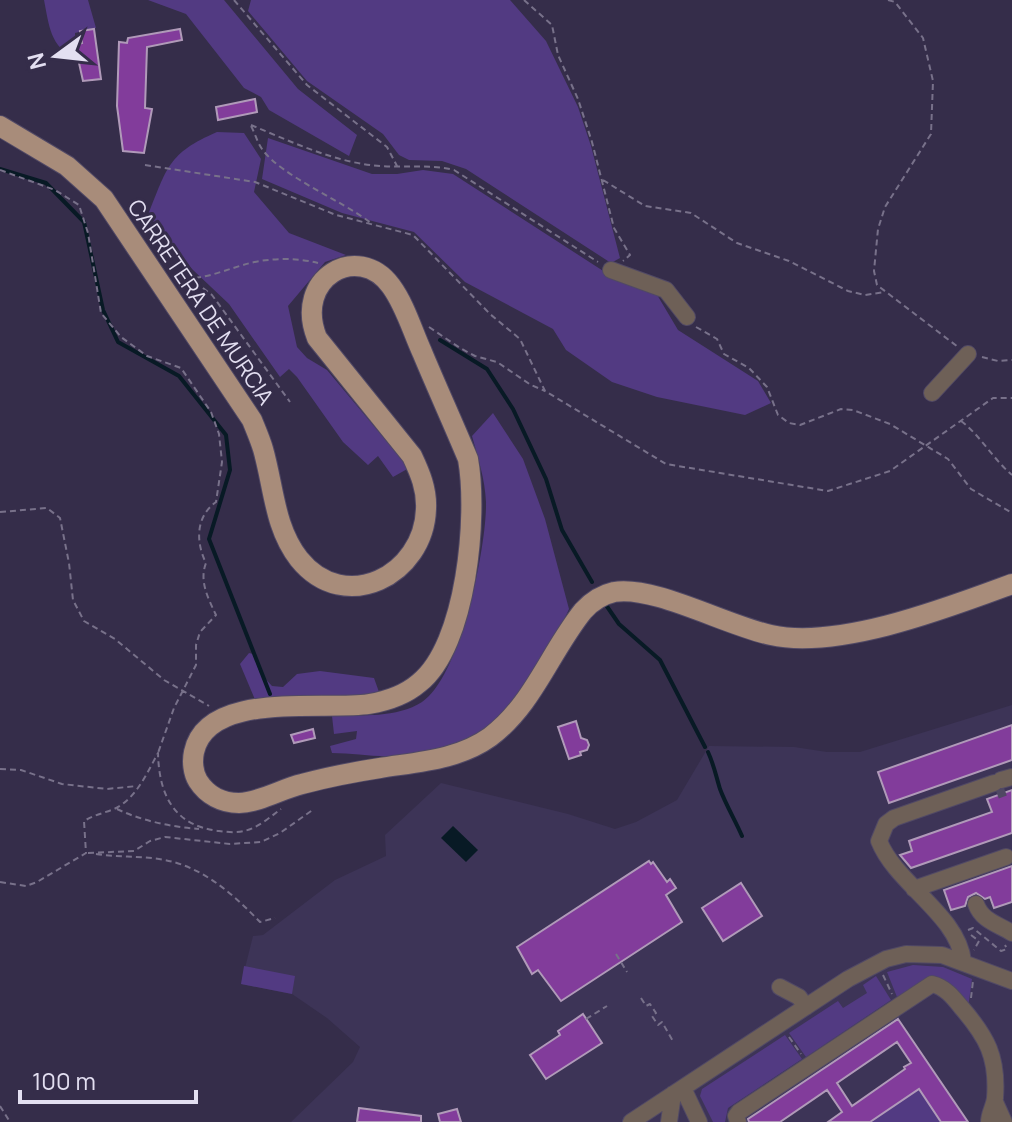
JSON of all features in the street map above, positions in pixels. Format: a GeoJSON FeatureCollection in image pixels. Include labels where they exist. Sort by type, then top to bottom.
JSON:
{"type":"FeatureCollection","features":[{"type":"Feature","properties":{"kind":"main road","name":"CARRETERA DE MURCIA"},"geometry":{"type":"LineString","coordinates":[[5,134],[67,166],[104,199],[252,420],[263,448],[280,524],[289,544],[301,562],[317,574],[331,582],[359,586],[382,579],[406,562],[420,537],[426,493],[412,456],[317,338],[312,327],[311,304],[318,285],[331,273]]}},
{"type":"Feature","properties":{"kind":"main road"},"geometry":{"type":"LineString","coordinates":[[331,273],[348,267],[366,268],[375,271],[390,285],[405,311],[468,459],[472,482],[471,525],[460,602],[450,637],[434,667],[420,683],[402,694],[387,701],[365,705],[263,708],[238,712],[218,720],[204,731],[196,744],[193,761],[196,778],[208,793],[222,801],[240,803],[264,798],[299,785],[439,758],[474,747],[502,727],[525,700],[591,602],[613,592],[657,596],[770,635],[814,639],[912,617],[1012,584]]}},
{"type":"Feature","properties":{"kind":"street"},"geometry":{"type":"LineString","coordinates":[[611,270],[666,290],[687,317]]}},
{"type":"Feature","properties":{"kind":"street"},"geometry":{"type":"LineString","coordinates":[[932,393],[968,354]]}},
{"type":"Feature","properties":{"kind":"street"},"geometry":{"type":"LineString","coordinates":[[968,956],[901,876],[879,841],[886,824],[894,818],[1003,784]]}},
{"type":"Feature","properties":{"kind":"street"},"geometry":{"type":"LineString","coordinates":[[914,889],[1006,857]]}},
{"type":"Feature","properties":{"kind":"street"},"geometry":{"type":"LineString","coordinates":[[976,904],[979,913],[1004,935]]}},
{"type":"Feature","properties":{"kind":"street"},"geometry":{"type":"LineString","coordinates":[[631,1122],[868,966],[886,959],[926,953],[968,956],[1012,981]]}},
{"type":"Feature","properties":{"kind":"street"},"geometry":{"type":"LineString","coordinates":[[738,1122],[736,1116],[739,1112],[932,984],[941,986],[953,997],[981,1031],[992,1054],[995,1102],[1004,1122]]}},
{"type":"Feature","properties":{"kind":"street"},"geometry":{"type":"LineString","coordinates":[[780,987],[799,997],[806,1007]]}},
{"type":"Feature","properties":{"kind":"street"},"geometry":{"type":"LineString","coordinates":[[669,1122],[678,1091]]}},
{"type":"Feature","properties":{"kind":"street"},"geometry":{"type":"LineString","coordinates":[[678,1091],[699,1122]]}},
{"type":"Feature","properties":{"kind":"street"},"geometry":{"type":"LineString","coordinates":[[989,1122],[995,1102]]}},
{"type":"Feature","properties":{"kind":"path"},"geometry":{"type":"LineString","coordinates":[[234,0],[307,85],[387,147],[398,166]]}},
{"type":"Feature","properties":{"kind":"path"},"geometry":{"type":"LineString","coordinates":[[375,225],[349,206],[279,166],[262,148],[251,125],[342,159],[379,166],[437,166],[454,170],[611,270],[630,255],[614,228],[578,99],[558,55],[552,25],[524,0]]}},
{"type":"Feature","properties":{"kind":"path"},"geometry":{"type":"LineString","coordinates":[[888,0],[895,2],[923,38],[933,81],[931,134],[885,207],[878,229],[874,271],[877,285],[968,354],[998,361],[1012,360]]}},
{"type":"Feature","properties":{"kind":"path"},"geometry":{"type":"LineString","coordinates":[[145,165],[255,182],[336,215],[413,235],[490,314],[520,339],[545,391]]}},
{"type":"Feature","properties":{"kind":"path"},"geometry":{"type":"LineString","coordinates":[[0,170],[55,190],[79,205],[88,233],[101,313],[121,337],[147,356],[181,368],[211,412],[219,434],[222,462],[216,502],[207,509],[200,526],[198,547],[206,563],[204,585],[216,615],[200,632],[196,645],[196,665],[174,708],[158,753],[134,795],[116,808],[84,821],[86,853]]}},
{"type":"Feature","properties":{"kind":"path"},"geometry":{"type":"LineString","coordinates":[[601,178],[645,206],[691,213],[737,243],[789,261],[848,291],[865,295],[886,292]]}},
{"type":"Feature","properties":{"kind":"path"},"geometry":{"type":"LineString","coordinates":[[161,283],[173,278],[193,280],[247,263],[279,260],[303,259],[320,264],[331,273]]}},
{"type":"Feature","properties":{"kind":"path"},"geometry":{"type":"LineString","coordinates":[[193,280],[212,295],[290,402]]}},
{"type":"Feature","properties":{"kind":"path"},"geometry":{"type":"LineString","coordinates":[[687,317],[689,323],[717,339],[724,354],[749,368],[767,387],[778,415],[789,423],[800,425],[841,409],[853,410],[890,424],[948,459],[971,489],[1012,513]]}},
{"type":"Feature","properties":{"kind":"path"},"geometry":{"type":"LineString","coordinates":[[427,325],[460,348],[497,362],[666,464],[828,491],[890,471],[993,398],[1012,398]]}},
{"type":"Feature","properties":{"kind":"path"},"geometry":{"type":"LineString","coordinates":[[960,421],[1012,475]]}},
{"type":"Feature","properties":{"kind":"path"},"geometry":{"type":"LineString","coordinates":[[0,512],[47,508],[60,518],[73,600],[84,621],[115,639],[164,680],[207,703],[218,720]]}},
{"type":"Feature","properties":{"kind":"path"},"geometry":{"type":"LineString","coordinates":[[158,753],[166,795],[180,816],[201,829]]}},
{"type":"Feature","properties":{"kind":"path"},"geometry":{"type":"LineString","coordinates":[[0,769],[21,770],[62,784],[107,789],[138,786]]}},
{"type":"Feature","properties":{"kind":"path"},"geometry":{"type":"LineString","coordinates":[[116,808],[131,816],[201,829],[244,831],[263,823],[283,806]]}},
{"type":"Feature","properties":{"kind":"path"},"geometry":{"type":"LineString","coordinates":[[0,882],[26,886],[86,853],[134,851],[150,841],[165,837],[230,844],[261,842],[280,833],[314,809]]}},
{"type":"Feature","properties":{"kind":"path"},"geometry":{"type":"LineString","coordinates":[[86,853],[159,859],[186,866],[232,892],[260,922],[275,918]]}},
{"type":"Feature","properties":{"kind":"path"},"geometry":{"type":"LineString","coordinates":[[968,956],[979,941],[969,934],[970,928],[1001,951],[1005,951],[1004,935]]}},
{"type":"Feature","properties":{"kind":"path"},"geometry":{"type":"LineString","coordinates":[[616,954],[627,972]]}},
{"type":"Feature","properties":{"kind":"path"},"geometry":{"type":"LineString","coordinates":[[882,972],[897,1007]]}},
{"type":"Feature","properties":{"kind":"path"},"geometry":{"type":"LineString","coordinates":[[641,998],[646,1006],[650,1004],[656,1013],[652,1016],[658,1025],[662,1022],[674,1043]]}},
{"type":"Feature","properties":{"kind":"path"},"geometry":{"type":"LineString","coordinates":[[588,1018],[607,1006]]}},
{"type":"Feature","properties":{"kind":"path"},"geometry":{"type":"LineString","coordinates":[[785,1032],[809,1065]]}},
{"type":"Feature","properties":{"kind":"path"},"geometry":{"type":"LineString","coordinates":[[0,1106],[10,1122]]}},
{"type":"Feature","properties":{"kind":"shaded area"},"geometry":{"type":"Polygon","coordinates":[[[44,0],[88,0],[96,28],[75,33],[76,59],[56,42],[44,0]]]}},
{"type":"Feature","properties":{"kind":"shaded area"},"geometry":{"type":"Polygon","coordinates":[[[148,0],[224,0],[298,89],[357,135],[349,156],[269,110],[261,97],[244,88],[186,14],[148,0]]]}},
{"type":"Feature","properties":{"kind":"shaded area"},"geometry":{"type":"Polygon","coordinates":[[[251,0],[510,0],[546,41],[578,107],[620,258],[611,263],[466,169],[442,161],[409,160],[399,155],[383,134],[307,81],[248,11],[251,0]]]}},
{"type":"Feature","properties":{"kind":"shaded area"},"geometry":{"type":"Polygon","coordinates":[[[217,132],[244,133],[261,159],[254,192],[289,233],[346,255],[325,262],[288,306],[297,347],[307,358],[327,370],[409,468],[393,477],[378,456],[368,465],[343,442],[289,369],[280,377],[229,304],[192,269],[148,215],[171,164],[188,147],[217,132]]]}},
{"type":"Feature","properties":{"kind":"shaded area"},"geometry":{"type":"Polygon","coordinates":[[[268,138],[372,174],[423,170],[453,174],[611,276],[656,293],[678,330],[758,381],[771,403],[745,415],[657,397],[612,382],[566,350],[553,329],[465,282],[414,232],[342,213],[262,179],[268,138]]]}},
{"type":"Feature","properties":{"kind":"shaded area"},"geometry":{"type":"Polygon","coordinates":[[[493,413],[523,459],[545,519],[569,609],[542,661],[518,697],[491,727],[477,737],[448,748],[413,754],[332,753],[330,746],[356,739],[357,731],[334,734],[332,716],[378,715],[412,707],[436,688],[448,667],[469,610],[485,522],[484,485],[472,436],[493,413]]]}},
{"type":"Feature","properties":{"kind":"shaded area"},"geometry":{"type":"Polygon","coordinates":[[[249,653],[253,654],[260,673],[272,686],[283,687],[297,674],[320,671],[374,678],[379,692],[256,702],[240,664],[249,653]]]}},
{"type":"Feature","properties":{"kind":"shaded area"},"geometry":{"type":"Polygon","coordinates":[[[1012,705],[1012,1122],[291,1122],[353,1062],[360,1047],[327,1018],[292,994],[241,984],[253,936],[263,935],[335,880],[386,856],[385,835],[441,783],[568,814],[615,829],[636,822],[677,800],[709,746],[860,752],[1012,705]]]}},
{"type":"Feature","properties":{"kind":"shaded area"},"geometry":{"type":"Polygon","coordinates":[[[913,965],[943,967],[972,979],[968,1008],[949,988],[899,1002],[887,972],[913,965]]]}},
{"type":"Feature","properties":{"kind":"shaded area"},"geometry":{"type":"Polygon","coordinates":[[[244,966],[295,976],[292,994],[241,984],[244,966]]]}},
{"type":"Feature","properties":{"kind":"shaded area"},"geometry":{"type":"Polygon","coordinates":[[[876,976],[891,1000],[806,1057],[789,1033],[838,1001],[843,1008],[867,993],[863,985],[876,976]]]}},
{"type":"Feature","properties":{"kind":"shaded area"},"geometry":{"type":"Polygon","coordinates":[[[785,1035],[802,1059],[728,1108],[725,1122],[713,1122],[700,1096],[702,1089],[785,1035]]]}},
{"type":"Feature","properties":{"kind":"shaded area"},"geometry":{"type":"Polygon","coordinates":[[[919,1089],[941,1122],[870,1122],[919,1089]]]}},
{"type":"Feature","properties":{"kind":"water"},"geometry":{"type":"Polygon","coordinates":[[[453,826],[478,850],[466,862],[441,838],[453,826]]]}},
{"type":"Feature","properties":{"kind":"building"},"geometry":{"type":"Polygon","coordinates":[[[94,29],[101,79],[83,81],[75,45],[82,43],[80,31],[94,29]]]}},
{"type":"Feature","properties":{"kind":"building"},"geometry":{"type":"Polygon","coordinates":[[[180,29],[182,40],[147,47],[145,108],[152,109],[144,153],[123,151],[117,106],[119,42],[127,43],[128,38],[180,29]]]}},
{"type":"Feature","properties":{"kind":"building"},"geometry":{"type":"Polygon","coordinates":[[[255,99],[257,112],[218,120],[216,107],[255,99]]]}},
{"type":"Feature","properties":{"kind":"building"},"geometry":{"type":"Polygon","coordinates":[[[576,721],[581,738],[587,740],[589,745],[587,750],[580,752],[581,755],[569,759],[558,727],[576,721]]]}},
{"type":"Feature","properties":{"kind":"building"},"geometry":{"type":"Polygon","coordinates":[[[1012,725],[1012,760],[889,803],[878,772],[1012,725]]]}},
{"type":"Feature","properties":{"kind":"building"},"geometry":{"type":"Polygon","coordinates":[[[313,729],[315,738],[294,743],[291,735],[313,729]]]}},
{"type":"Feature","properties":{"kind":"building"},"geometry":{"type":"Polygon","coordinates":[[[1012,790],[1012,833],[911,868],[900,855],[912,851],[909,841],[992,812],[987,799],[1012,790]]]}},
{"type":"Feature","properties":{"kind":"building"},"geometry":{"type":"Polygon","coordinates":[[[649,861],[676,888],[666,895],[682,922],[561,1001],[538,970],[532,974],[517,947],[649,861]]]}},
{"type":"Feature","properties":{"kind":"building"},"geometry":{"type":"Polygon","coordinates":[[[1012,866],[1012,902],[994,908],[990,897],[985,899],[976,893],[968,897],[965,906],[951,910],[944,890],[1012,866]]]}},
{"type":"Feature","properties":{"kind":"building"},"geometry":{"type":"Polygon","coordinates":[[[741,883],[762,916],[723,941],[702,908],[741,883]]]}},
{"type":"Feature","properties":{"kind":"building"},"geometry":{"type":"Polygon","coordinates":[[[583,1014],[602,1043],[546,1079],[530,1055],[560,1035],[558,1031],[583,1014]]]}},
{"type":"Feature","properties":{"kind":"building"},"geometry":{"type":"Polygon","coordinates":[[[898,1019],[968,1122],[941,1122],[919,1089],[870,1122],[828,1122],[842,1112],[827,1090],[780,1122],[749,1122],[748,1119],[898,1019]],[[897,1042],[837,1083],[852,1106],[911,1063],[897,1042]]]}},
{"type":"Feature","properties":{"kind":"building"},"geometry":{"type":"Polygon","coordinates":[[[359,1108],[421,1116],[421,1122],[357,1122],[359,1108]]]}},
{"type":"Feature","properties":{"kind":"building"},"geometry":{"type":"Polygon","coordinates":[[[457,1109],[461,1122],[440,1122],[438,1114],[457,1109]]]}},
{"type":"Feature","properties":{"kind":"waterway"},"geometry":{"type":"LineString","coordinates":[[0,169],[46,183],[84,222],[103,310],[118,342],[179,376],[226,435],[230,470],[209,539],[270,694]]}},
{"type":"Feature","properties":{"kind":"waterway"},"geometry":{"type":"LineString","coordinates":[[440,340],[487,369],[513,409],[546,479],[562,530],[592,582]]}},
{"type":"Feature","properties":{"kind":"waterway"},"geometry":{"type":"LineString","coordinates":[[606,605],[619,624],[660,660],[705,747]]}},
{"type":"Feature","properties":{"kind":"waterway"},"geometry":{"type":"LineString","coordinates":[[708,752],[722,795],[742,836]]}},
{"type":"Feature","properties":{"kind":"tunnel"},"geometry":{"type":"LineString","coordinates":[[996,791],[1004,788]]}}]}
